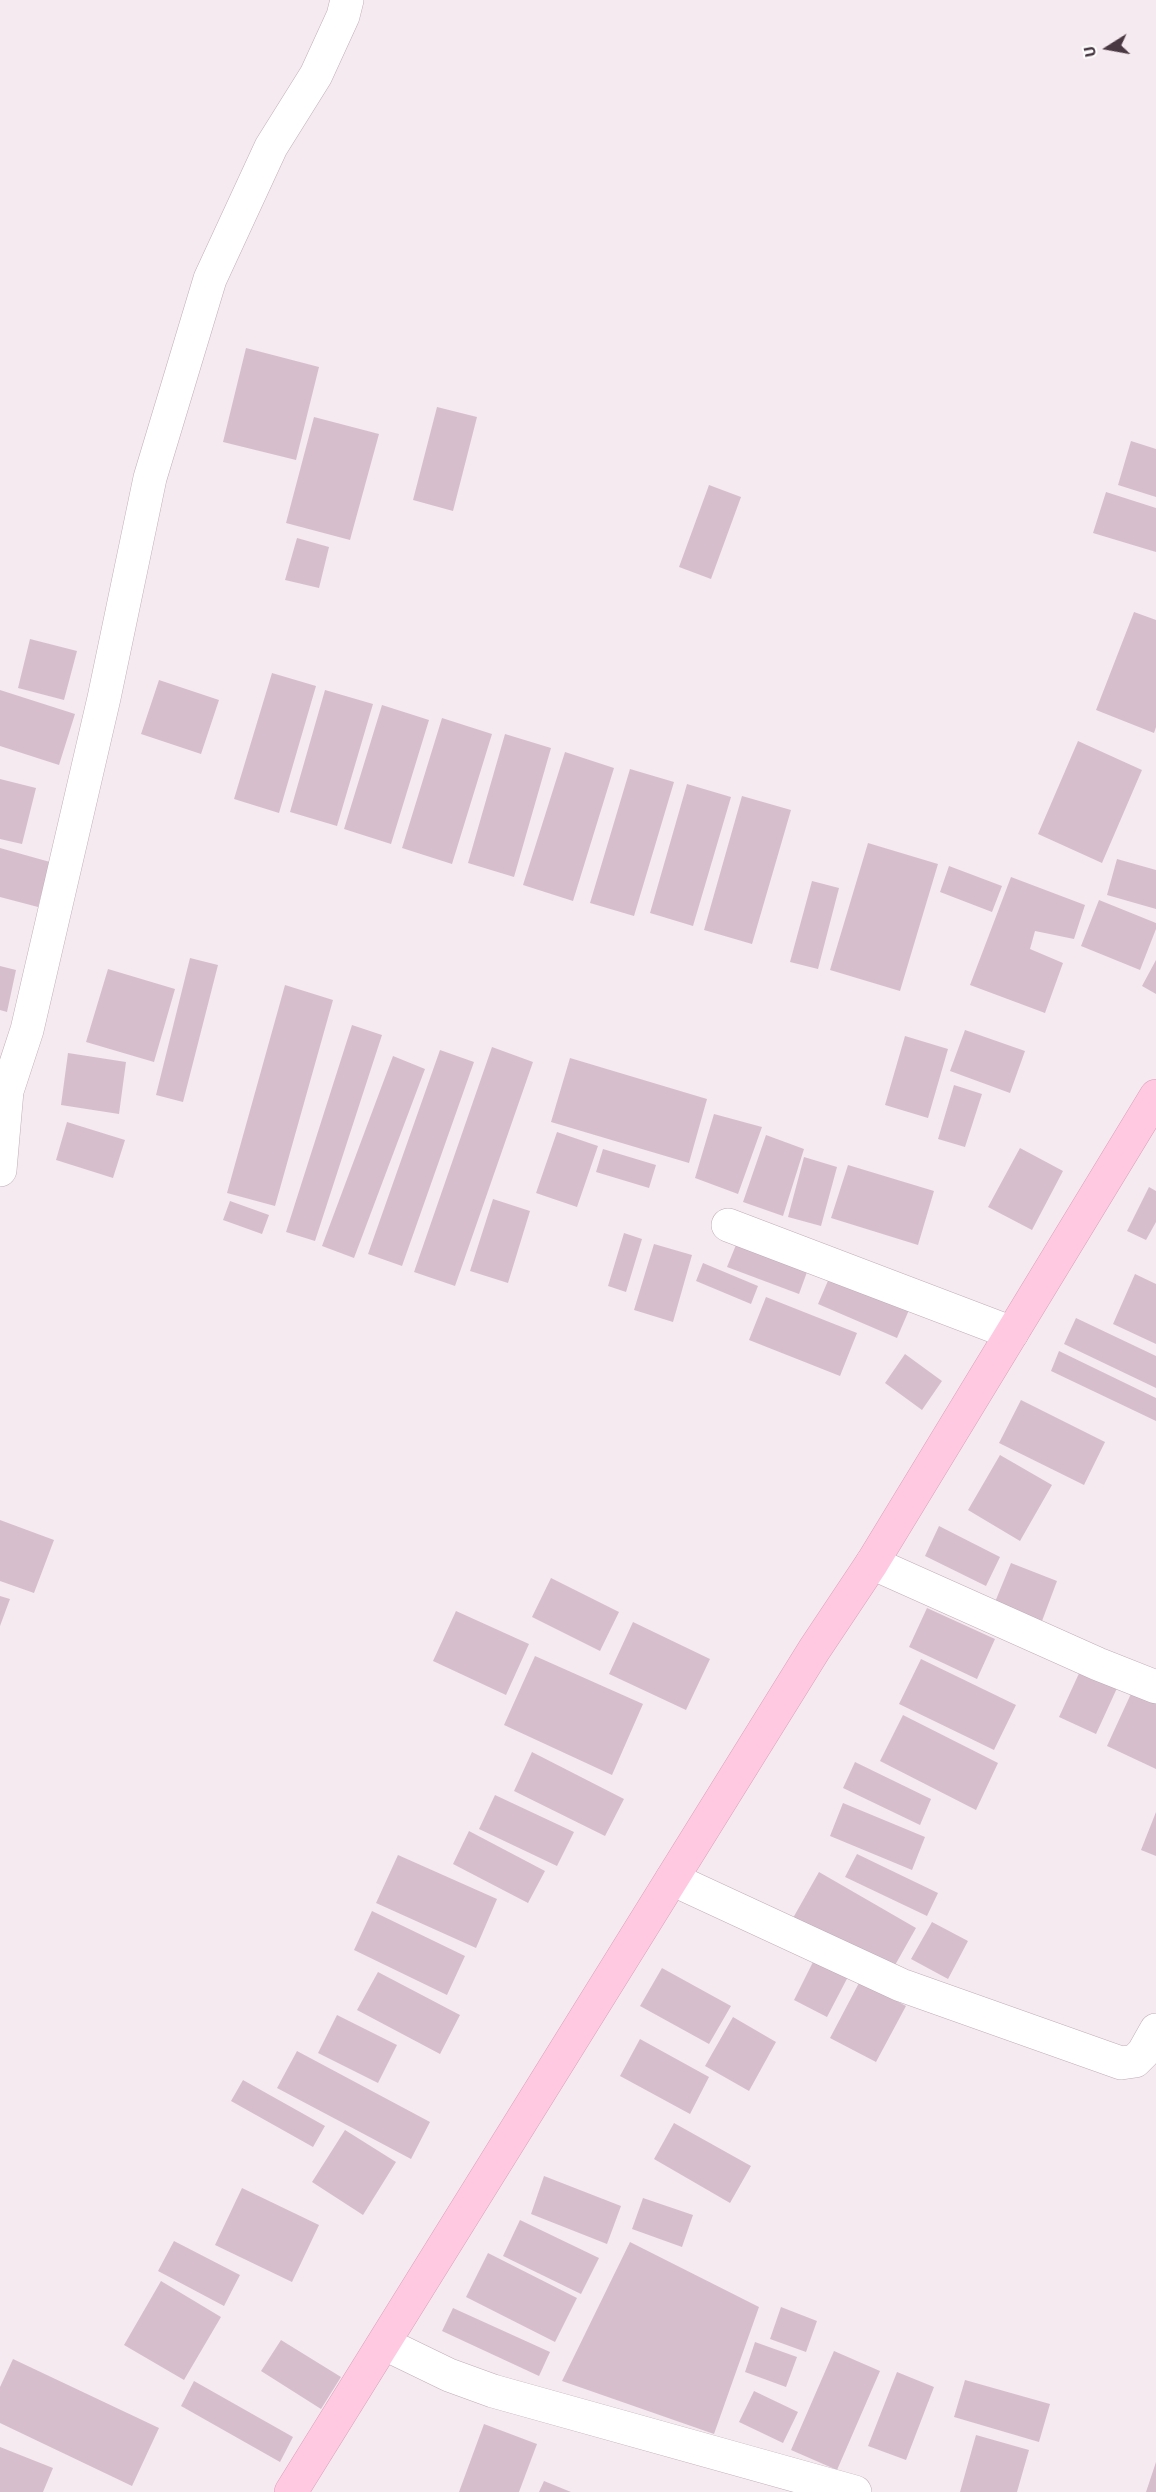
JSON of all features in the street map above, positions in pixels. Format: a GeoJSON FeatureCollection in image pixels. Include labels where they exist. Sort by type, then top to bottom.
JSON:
{"type":"FeatureCollection","features":[{"type":"Feature","properties":{"kind":"main road"},"geometry":{"type":"LineString","coordinates":[[291,2492],[814,1650],[872,1563],[1156,1096]]}},
{"type":"Feature","properties":{"kind":"street"},"geometry":{"type":"LineString","coordinates":[[0,1170],[7,1091],[29,1020],[104,698],[150,477],[210,279],[271,147],[316,75],[348,0]]}},
{"type":"Feature","properties":{"kind":"street"},"geometry":{"type":"LineString","coordinates":[[728,1225],[1012,1333]]}},
{"type":"Feature","properties":{"kind":"street"},"geometry":{"type":"LineString","coordinates":[[872,1563],[1098,1664],[1156,1687]]}},
{"type":"Feature","properties":{"kind":"street"},"geometry":{"type":"LineString","coordinates":[[672,1879],[901,1985],[1121,2063],[1135,2061],[1143,2053],[1156,2030]]}},
{"type":"Feature","properties":{"kind":"street"},"geometry":{"type":"LineString","coordinates":[[385,2344],[448,2375],[493,2391],[855,2492]]}},
{"type":"Feature","properties":{"kind":"building"},"geometry":{"type":"Polygon","coordinates":[[[246,348],[319,367],[296,460],[223,442],[246,348]]]}},
{"type":"Feature","properties":{"kind":"building"},"geometry":{"type":"Polygon","coordinates":[[[437,407],[477,417],[453,511],[413,500],[437,407]]]}},
{"type":"Feature","properties":{"kind":"building"},"geometry":{"type":"Polygon","coordinates":[[[314,417],[379,434],[350,540],[286,523],[314,417]]]}},
{"type":"Feature","properties":{"kind":"building"},"geometry":{"type":"Polygon","coordinates":[[[1131,441],[1156,449],[1156,497],[1118,485],[1131,441]]]}},
{"type":"Feature","properties":{"kind":"building"},"geometry":{"type":"Polygon","coordinates":[[[709,485],[741,497],[711,579],[679,567],[709,485]]]}},
{"type":"Feature","properties":{"kind":"building"},"geometry":{"type":"Polygon","coordinates":[[[1106,492],[1156,508],[1156,552],[1093,533],[1106,492]]]}},
{"type":"Feature","properties":{"kind":"building"},"geometry":{"type":"Polygon","coordinates":[[[297,538],[329,547],[319,588],[285,580],[297,538]]]}},
{"type":"Feature","properties":{"kind":"building"},"geometry":{"type":"Polygon","coordinates":[[[1134,612],[1156,620],[1156,727],[1154,733],[1096,710],[1134,612]]]}},
{"type":"Feature","properties":{"kind":"building"},"geometry":{"type":"Polygon","coordinates":[[[30,639],[77,651],[64,700],[18,688],[30,639]]]}},
{"type":"Feature","properties":{"kind":"building"},"geometry":{"type":"Polygon","coordinates":[[[272,673],[316,686],[279,813],[234,799],[272,673]]]}},
{"type":"Feature","properties":{"kind":"building"},"geometry":{"type":"Polygon","coordinates":[[[159,680],[219,700],[201,754],[141,734],[159,680]]]}},
{"type":"Feature","properties":{"kind":"building"},"geometry":{"type":"Polygon","coordinates":[[[0,690],[75,714],[59,765],[0,746],[0,690]]]}},
{"type":"Feature","properties":{"kind":"building"},"geometry":{"type":"Polygon","coordinates":[[[325,690],[373,704],[337,826],[290,812],[325,690]]]}},
{"type":"Feature","properties":{"kind":"building"},"geometry":{"type":"Polygon","coordinates":[[[382,705],[429,720],[391,844],[344,829],[382,705]]]}},
{"type":"Feature","properties":{"kind":"building"},"geometry":{"type":"Polygon","coordinates":[[[442,718],[492,734],[452,864],[402,848],[442,718]]]}},
{"type":"Feature","properties":{"kind":"building"},"geometry":{"type":"Polygon","coordinates":[[[505,734],[551,748],[514,877],[468,863],[505,734]]]}},
{"type":"Feature","properties":{"kind":"building"},"geometry":{"type":"Polygon","coordinates":[[[1078,741],[1142,770],[1102,863],[1038,834],[1078,741]]]}},
{"type":"Feature","properties":{"kind":"building"},"geometry":{"type":"Polygon","coordinates":[[[565,752],[614,768],[573,901],[523,885],[565,752]]]}},
{"type":"Feature","properties":{"kind":"building"},"geometry":{"type":"Polygon","coordinates":[[[630,769],[674,782],[634,916],[590,903],[630,769]]]}},
{"type":"Feature","properties":{"kind":"building"},"geometry":{"type":"Polygon","coordinates":[[[0,779],[36,788],[22,844],[0,839],[0,779]]]}},
{"type":"Feature","properties":{"kind":"building"},"geometry":{"type":"Polygon","coordinates":[[[687,784],[731,797],[693,926],[650,913],[687,784]]]}},
{"type":"Feature","properties":{"kind":"building"},"geometry":{"type":"Polygon","coordinates":[[[742,796],[791,810],[752,944],[704,930],[742,796]]]}},
{"type":"Feature","properties":{"kind":"building"},"geometry":{"type":"Polygon","coordinates":[[[868,843],[938,864],[900,991],[830,970],[868,843]]]}},
{"type":"Feature","properties":{"kind":"building"},"geometry":{"type":"Polygon","coordinates":[[[0,848],[50,862],[38,907],[0,897],[0,848]]]}},
{"type":"Feature","properties":{"kind":"building"},"geometry":{"type":"Polygon","coordinates":[[[1117,859],[1156,870],[1156,909],[1107,895],[1117,859]]]}},
{"type":"Feature","properties":{"kind":"building"},"geometry":{"type":"Polygon","coordinates":[[[949,866],[1002,886],[992,912],[940,892],[949,866]]]}},
{"type":"Feature","properties":{"kind":"building"},"geometry":{"type":"Polygon","coordinates":[[[1011,877],[1085,905],[1074,939],[1035,931],[1030,949],[1063,963],[1045,1013],[970,985],[1011,877]]]}},
{"type":"Feature","properties":{"kind":"building"},"geometry":{"type":"Polygon","coordinates":[[[812,881],[839,888],[818,969],[790,962],[812,881]]]}},
{"type":"Feature","properties":{"kind":"building"},"geometry":{"type":"Polygon","coordinates":[[[1099,900],[1156,923],[1156,929],[1140,970],[1081,946],[1099,900]]]}},
{"type":"Feature","properties":{"kind":"building"},"geometry":{"type":"Polygon","coordinates":[[[190,958],[218,965],[183,1102],[156,1095],[190,958]]]}},
{"type":"Feature","properties":{"kind":"building"},"geometry":{"type":"Polygon","coordinates":[[[1156,960],[1156,994],[1142,986],[1156,960]]]}},
{"type":"Feature","properties":{"kind":"building"},"geometry":{"type":"Polygon","coordinates":[[[0,966],[16,970],[7,1012],[0,1010],[0,966]]]}},
{"type":"Feature","properties":{"kind":"building"},"geometry":{"type":"Polygon","coordinates":[[[108,969],[175,989],[154,1062],[86,1042],[108,969]]]}},
{"type":"Feature","properties":{"kind":"building"},"geometry":{"type":"Polygon","coordinates":[[[285,985],[333,1000],[275,1206],[227,1193],[285,985]]]}},
{"type":"Feature","properties":{"kind":"building"},"geometry":{"type":"Polygon","coordinates":[[[352,1025],[382,1035],[315,1241],[286,1232],[352,1025]]]}},
{"type":"Feature","properties":{"kind":"building"},"geometry":{"type":"Polygon","coordinates":[[[965,1030],[1025,1051],[1010,1093],[950,1071],[965,1030]]]}},
{"type":"Feature","properties":{"kind":"building"},"geometry":{"type":"Polygon","coordinates":[[[905,1036],[948,1049],[928,1118],[885,1105],[905,1036]]]}},
{"type":"Feature","properties":{"kind":"building"},"geometry":{"type":"Polygon","coordinates":[[[492,1047],[533,1062],[455,1286],[414,1272],[492,1047]]]}},
{"type":"Feature","properties":{"kind":"building"},"geometry":{"type":"Polygon","coordinates":[[[440,1050],[474,1062],[402,1266],[368,1254],[440,1050]]]}},
{"type":"Feature","properties":{"kind":"building"},"geometry":{"type":"Polygon","coordinates":[[[68,1053],[126,1062],[119,1114],[61,1105],[68,1053]]]}},
{"type":"Feature","properties":{"kind":"building"},"geometry":{"type":"Polygon","coordinates":[[[393,1056],[425,1069],[354,1258],[322,1246],[393,1056]]]}},
{"type":"Feature","properties":{"kind":"building"},"geometry":{"type":"Polygon","coordinates":[[[570,1058],[707,1099],[689,1163],[551,1122],[570,1058]]]}},
{"type":"Feature","properties":{"kind":"building"},"geometry":{"type":"Polygon","coordinates":[[[954,1085],[982,1094],[965,1147],[938,1139],[954,1085]]]}},
{"type":"Feature","properties":{"kind":"building"},"geometry":{"type":"Polygon","coordinates":[[[714,1114],[762,1127],[738,1194],[695,1178],[714,1114]]]}},
{"type":"Feature","properties":{"kind":"building"},"geometry":{"type":"Polygon","coordinates":[[[67,1122],[125,1140],[113,1178],[56,1160],[67,1122]]]}},
{"type":"Feature","properties":{"kind":"building"},"geometry":{"type":"Polygon","coordinates":[[[557,1132],[598,1146],[577,1207],[536,1193],[557,1132]]]}},
{"type":"Feature","properties":{"kind":"building"},"geometry":{"type":"Polygon","coordinates":[[[766,1135],[804,1149],[783,1216],[743,1202],[766,1135]]]}},
{"type":"Feature","properties":{"kind":"building"},"geometry":{"type":"Polygon","coordinates":[[[1020,1148],[1063,1171],[1032,1230],[988,1207],[1020,1148]]]}},
{"type":"Feature","properties":{"kind":"building"},"geometry":{"type":"Polygon","coordinates":[[[603,1149],[656,1165],[649,1188],[596,1172],[603,1149]]]}},
{"type":"Feature","properties":{"kind":"building"},"geometry":{"type":"Polygon","coordinates":[[[804,1157],[837,1167],[821,1226],[788,1217],[804,1157]]]}},
{"type":"Feature","properties":{"kind":"building"},"geometry":{"type":"Polygon","coordinates":[[[848,1165],[934,1191],[918,1245],[831,1218],[848,1165]]]}},
{"type":"Feature","properties":{"kind":"building"},"geometry":{"type":"Polygon","coordinates":[[[1149,1187],[1156,1191],[1156,1222],[1146,1240],[1127,1231],[1149,1187]]]}},
{"type":"Feature","properties":{"kind":"building"},"geometry":{"type":"Polygon","coordinates":[[[493,1199],[530,1211],[508,1283],[470,1271],[493,1199]]]}},
{"type":"Feature","properties":{"kind":"building"},"geometry":{"type":"Polygon","coordinates":[[[230,1201],[269,1215],[262,1234],[223,1220],[230,1201]]]}},
{"type":"Feature","properties":{"kind":"building"},"geometry":{"type":"Polygon","coordinates":[[[624,1233],[642,1239],[626,1292],[608,1286],[624,1233]]]}},
{"type":"Feature","properties":{"kind":"building"},"geometry":{"type":"Polygon","coordinates":[[[740,1235],[811,1261],[799,1294],[727,1267],[740,1235]]]}},
{"type":"Feature","properties":{"kind":"building"},"geometry":{"type":"Polygon","coordinates":[[[654,1244],[692,1255],[673,1322],[634,1310],[654,1244]]]}},
{"type":"Feature","properties":{"kind":"building"},"geometry":{"type":"Polygon","coordinates":[[[703,1263],[758,1286],[751,1304],[696,1281],[703,1263]]]}},
{"type":"Feature","properties":{"kind":"building"},"geometry":{"type":"Polygon","coordinates":[[[833,1269],[912,1303],[897,1338],[818,1304],[833,1269]]]}},
{"type":"Feature","properties":{"kind":"building"},"geometry":{"type":"Polygon","coordinates":[[[1135,1274],[1156,1284],[1156,1344],[1113,1324],[1135,1274]]]}},
{"type":"Feature","properties":{"kind":"building"},"geometry":{"type":"Polygon","coordinates":[[[766,1297],[857,1333],[840,1376],[749,1340],[766,1297]]]}},
{"type":"Feature","properties":{"kind":"building"},"geometry":{"type":"Polygon","coordinates":[[[1076,1318],[1156,1356],[1156,1388],[1064,1344],[1076,1318]]]}},
{"type":"Feature","properties":{"kind":"building"},"geometry":{"type":"Polygon","coordinates":[[[1059,1351],[1156,1398],[1156,1421],[1051,1371],[1059,1351]]]}},
{"type":"Feature","properties":{"kind":"building"},"geometry":{"type":"Polygon","coordinates":[[[905,1354],[942,1381],[922,1410],[885,1383],[905,1354]]]}},
{"type":"Feature","properties":{"kind":"building"},"geometry":{"type":"Polygon","coordinates":[[[1021,1400],[1105,1442],[1084,1485],[999,1443],[1021,1400]]]}},
{"type":"Feature","properties":{"kind":"building"},"geometry":{"type":"Polygon","coordinates":[[[1000,1455],[1052,1485],[1020,1541],[968,1510],[1000,1455]]]}},
{"type":"Feature","properties":{"kind":"building"},"geometry":{"type":"Polygon","coordinates":[[[0,1520],[54,1540],[34,1593],[0,1581],[0,1520]]]}},
{"type":"Feature","properties":{"kind":"building"},"geometry":{"type":"Polygon","coordinates":[[[939,1526],[1000,1557],[986,1586],[925,1556],[939,1526]]]}},
{"type":"Feature","properties":{"kind":"building"},"geometry":{"type":"Polygon","coordinates":[[[1011,1563],[1057,1581],[1042,1621],[995,1602],[1011,1563]]]}},
{"type":"Feature","properties":{"kind":"building"},"geometry":{"type":"Polygon","coordinates":[[[551,1578],[619,1612],[600,1651],[532,1617],[551,1578]]]}},
{"type":"Feature","properties":{"kind":"building"},"geometry":{"type":"Polygon","coordinates":[[[0,1596],[10,1599],[0,1626],[0,1596]]]}},
{"type":"Feature","properties":{"kind":"building"},"geometry":{"type":"Polygon","coordinates":[[[927,1608],[995,1639],[977,1679],[909,1647],[927,1608]]]}},
{"type":"Feature","properties":{"kind":"building"},"geometry":{"type":"Polygon","coordinates":[[[456,1611],[529,1644],[506,1695],[433,1661],[456,1611]]]}},
{"type":"Feature","properties":{"kind":"building"},"geometry":{"type":"Polygon","coordinates":[[[633,1622],[710,1659],[686,1710],[609,1674],[633,1622]]]}},
{"type":"Feature","properties":{"kind":"building"},"geometry":{"type":"Polygon","coordinates":[[[535,1656],[643,1704],[612,1775],[504,1725],[535,1656]]]}},
{"type":"Feature","properties":{"kind":"building"},"geometry":{"type":"Polygon","coordinates":[[[921,1659],[1016,1705],[994,1750],[899,1704],[921,1659]]]}},
{"type":"Feature","properties":{"kind":"building"},"geometry":{"type":"Polygon","coordinates":[[[1081,1669],[1118,1686],[1096,1734],[1059,1717],[1081,1669]]]}},
{"type":"Feature","properties":{"kind":"building"},"geometry":{"type":"Polygon","coordinates":[[[1135,1685],[1156,1695],[1156,1769],[1107,1746],[1135,1685]]]}},
{"type":"Feature","properties":{"kind":"building"},"geometry":{"type":"Polygon","coordinates":[[[903,1715],[998,1763],[976,1810],[880,1761],[903,1715]]]}},
{"type":"Feature","properties":{"kind":"building"},"geometry":{"type":"Polygon","coordinates":[[[532,1752],[624,1799],[605,1836],[514,1791],[532,1752]]]}},
{"type":"Feature","properties":{"kind":"building"},"geometry":{"type":"Polygon","coordinates":[[[855,1762],[931,1799],[920,1825],[843,1788],[855,1762]]]}},
{"type":"Feature","properties":{"kind":"building"},"geometry":{"type":"Polygon","coordinates":[[[495,1795],[574,1832],[557,1866],[479,1829],[495,1795]]]}},
{"type":"Feature","properties":{"kind":"building"},"geometry":{"type":"Polygon","coordinates":[[[843,1803],[925,1837],[912,1870],[830,1836],[843,1803]]]}},
{"type":"Feature","properties":{"kind":"building"},"geometry":{"type":"Polygon","coordinates":[[[1156,1812],[1156,1856],[1141,1850],[1156,1812]]]}},
{"type":"Feature","properties":{"kind":"building"},"geometry":{"type":"Polygon","coordinates":[[[469,1831],[545,1871],[528,1903],[453,1864],[469,1831]]]}},
{"type":"Feature","properties":{"kind":"building"},"geometry":{"type":"Polygon","coordinates":[[[857,1854],[938,1893],[927,1916],[845,1877],[857,1854]]]}},
{"type":"Feature","properties":{"kind":"building"},"geometry":{"type":"Polygon","coordinates":[[[398,1855],[497,1899],[476,1948],[376,1903],[398,1855]]]}},
{"type":"Feature","properties":{"kind":"building"},"geometry":{"type":"Polygon","coordinates":[[[819,1872],[916,1928],[890,1974],[793,1918],[819,1872]]]}},
{"type":"Feature","properties":{"kind":"building"},"geometry":{"type":"Polygon","coordinates":[[[372,1911],[465,1956],[447,1995],[354,1950],[372,1911]]]}},
{"type":"Feature","properties":{"kind":"building"},"geometry":{"type":"Polygon","coordinates":[[[932,1922],[968,1941],[948,1979],[911,1959],[932,1922]]]}},
{"type":"Feature","properties":{"kind":"building"},"geometry":{"type":"Polygon","coordinates":[[[817,1954],[851,1971],[827,2017],[794,2000],[817,1954]]]}},
{"type":"Feature","properties":{"kind":"building"},"geometry":{"type":"Polygon","coordinates":[[[662,1968],[731,2006],[709,2044],[640,2006],[662,1968]]]}},
{"type":"Feature","properties":{"kind":"building"},"geometry":{"type":"Polygon","coordinates":[[[378,1972],[460,2015],[440,2054],[357,2010],[378,1972]]]}},
{"type":"Feature","properties":{"kind":"building"},"geometry":{"type":"Polygon","coordinates":[[[860,1981],[906,2006],[876,2062],[830,2038],[860,1981]]]}},
{"type":"Feature","properties":{"kind":"building"},"geometry":{"type":"Polygon","coordinates":[[[337,2015],[397,2045],[378,2083],[318,2053],[337,2015]]]}},
{"type":"Feature","properties":{"kind":"building"},"geometry":{"type":"Polygon","coordinates":[[[733,2017],[776,2042],[749,2091],[705,2066],[733,2017]]]}},
{"type":"Feature","properties":{"kind":"building"},"geometry":{"type":"Polygon","coordinates":[[[640,2039],[709,2077],[690,2114],[620,2076],[640,2039]]]}},
{"type":"Feature","properties":{"kind":"building"},"geometry":{"type":"Polygon","coordinates":[[[297,2051],[430,2122],[411,2159],[277,2088],[297,2051]]]}},
{"type":"Feature","properties":{"kind":"building"},"geometry":{"type":"Polygon","coordinates":[[[243,2080],[325,2126],[313,2147],[231,2101],[243,2080]]]}},
{"type":"Feature","properties":{"kind":"building"},"geometry":{"type":"Polygon","coordinates":[[[674,2123],[751,2166],[730,2203],[654,2159],[674,2123]]]}},
{"type":"Feature","properties":{"kind":"building"},"geometry":{"type":"Polygon","coordinates":[[[345,2130],[396,2162],[363,2215],[312,2182],[345,2130]]]}},
{"type":"Feature","properties":{"kind":"building"},"geometry":{"type":"Polygon","coordinates":[[[544,2176],[621,2206],[607,2244],[531,2214],[544,2176]]]}},
{"type":"Feature","properties":{"kind":"building"},"geometry":{"type":"Polygon","coordinates":[[[242,2188],[319,2225],[292,2282],[215,2245],[242,2188]]]}},
{"type":"Feature","properties":{"kind":"building"},"geometry":{"type":"Polygon","coordinates":[[[643,2198],[693,2215],[682,2247],[632,2229],[643,2198]]]}},
{"type":"Feature","properties":{"kind":"building"},"geometry":{"type":"Polygon","coordinates":[[[520,2220],[599,2258],[581,2294],[503,2256],[520,2220]]]}},
{"type":"Feature","properties":{"kind":"building"},"geometry":{"type":"Polygon","coordinates":[[[174,2241],[240,2275],[224,2306],[158,2271],[174,2241]]]}},
{"type":"Feature","properties":{"kind":"building"},"geometry":{"type":"Polygon","coordinates":[[[630,2242],[759,2307],[714,2434],[562,2381],[630,2242]]]}},
{"type":"Feature","properties":{"kind":"building"},"geometry":{"type":"Polygon","coordinates":[[[488,2253],[577,2298],[555,2342],[466,2297],[488,2253]]]}},
{"type":"Feature","properties":{"kind":"building"},"geometry":{"type":"Polygon","coordinates":[[[161,2281],[221,2317],[184,2380],[124,2345],[161,2281]]]}},
{"type":"Feature","properties":{"kind":"building"},"geometry":{"type":"Polygon","coordinates":[[[781,2307],[817,2321],[806,2352],[770,2339],[781,2307]]]}},
{"type":"Feature","properties":{"kind":"building"},"geometry":{"type":"Polygon","coordinates":[[[453,2308],[550,2352],[539,2376],[442,2331],[453,2308]]]}},
{"type":"Feature","properties":{"kind":"building"},"geometry":{"type":"Polygon","coordinates":[[[281,2340],[341,2377],[321,2409],[261,2371],[281,2340]]]}},
{"type":"Feature","properties":{"kind":"building"},"geometry":{"type":"Polygon","coordinates":[[[755,2342],[797,2357],[786,2387],[745,2372],[755,2342]]]}},
{"type":"Feature","properties":{"kind":"building"},"geometry":{"type":"Polygon","coordinates":[[[834,2351],[880,2371],[837,2470],[791,2450],[834,2351]]]}},
{"type":"Feature","properties":{"kind":"building"},"geometry":{"type":"Polygon","coordinates":[[[13,2359],[159,2428],[132,2486],[0,2423],[0,2387],[13,2359]]]}},
{"type":"Feature","properties":{"kind":"building"},"geometry":{"type":"Polygon","coordinates":[[[897,2372],[934,2387],[906,2460],[868,2446],[897,2372]]]}},
{"type":"Feature","properties":{"kind":"building"},"geometry":{"type":"Polygon","coordinates":[[[965,2380],[1050,2404],[1039,2442],[954,2417],[965,2380]]]}},
{"type":"Feature","properties":{"kind":"building"},"geometry":{"type":"Polygon","coordinates":[[[194,2381],[293,2437],[280,2462],[181,2406],[194,2381]]]}},
{"type":"Feature","properties":{"kind":"building"},"geometry":{"type":"Polygon","coordinates":[[[754,2391],[798,2412],[783,2443],[739,2422],[754,2391]]]}},
{"type":"Feature","properties":{"kind":"building"},"geometry":{"type":"Polygon","coordinates":[[[484,2424],[537,2444],[519,2492],[459,2492],[484,2424]]]}},
{"type":"Feature","properties":{"kind":"building"},"geometry":{"type":"Polygon","coordinates":[[[976,2435],[1029,2450],[1017,2492],[960,2492],[976,2435]]]}},
{"type":"Feature","properties":{"kind":"building"},"geometry":{"type":"Polygon","coordinates":[[[0,2447],[53,2468],[43,2492],[0,2492],[0,2447]]]}},
{"type":"Feature","properties":{"kind":"building"},"geometry":{"type":"Polygon","coordinates":[[[1156,2462],[1156,2492],[1146,2492],[1156,2462]]]}},
{"type":"Feature","properties":{"kind":"building"},"geometry":{"type":"Polygon","coordinates":[[[544,2481],[571,2492],[539,2492],[544,2481]]]}}]}
